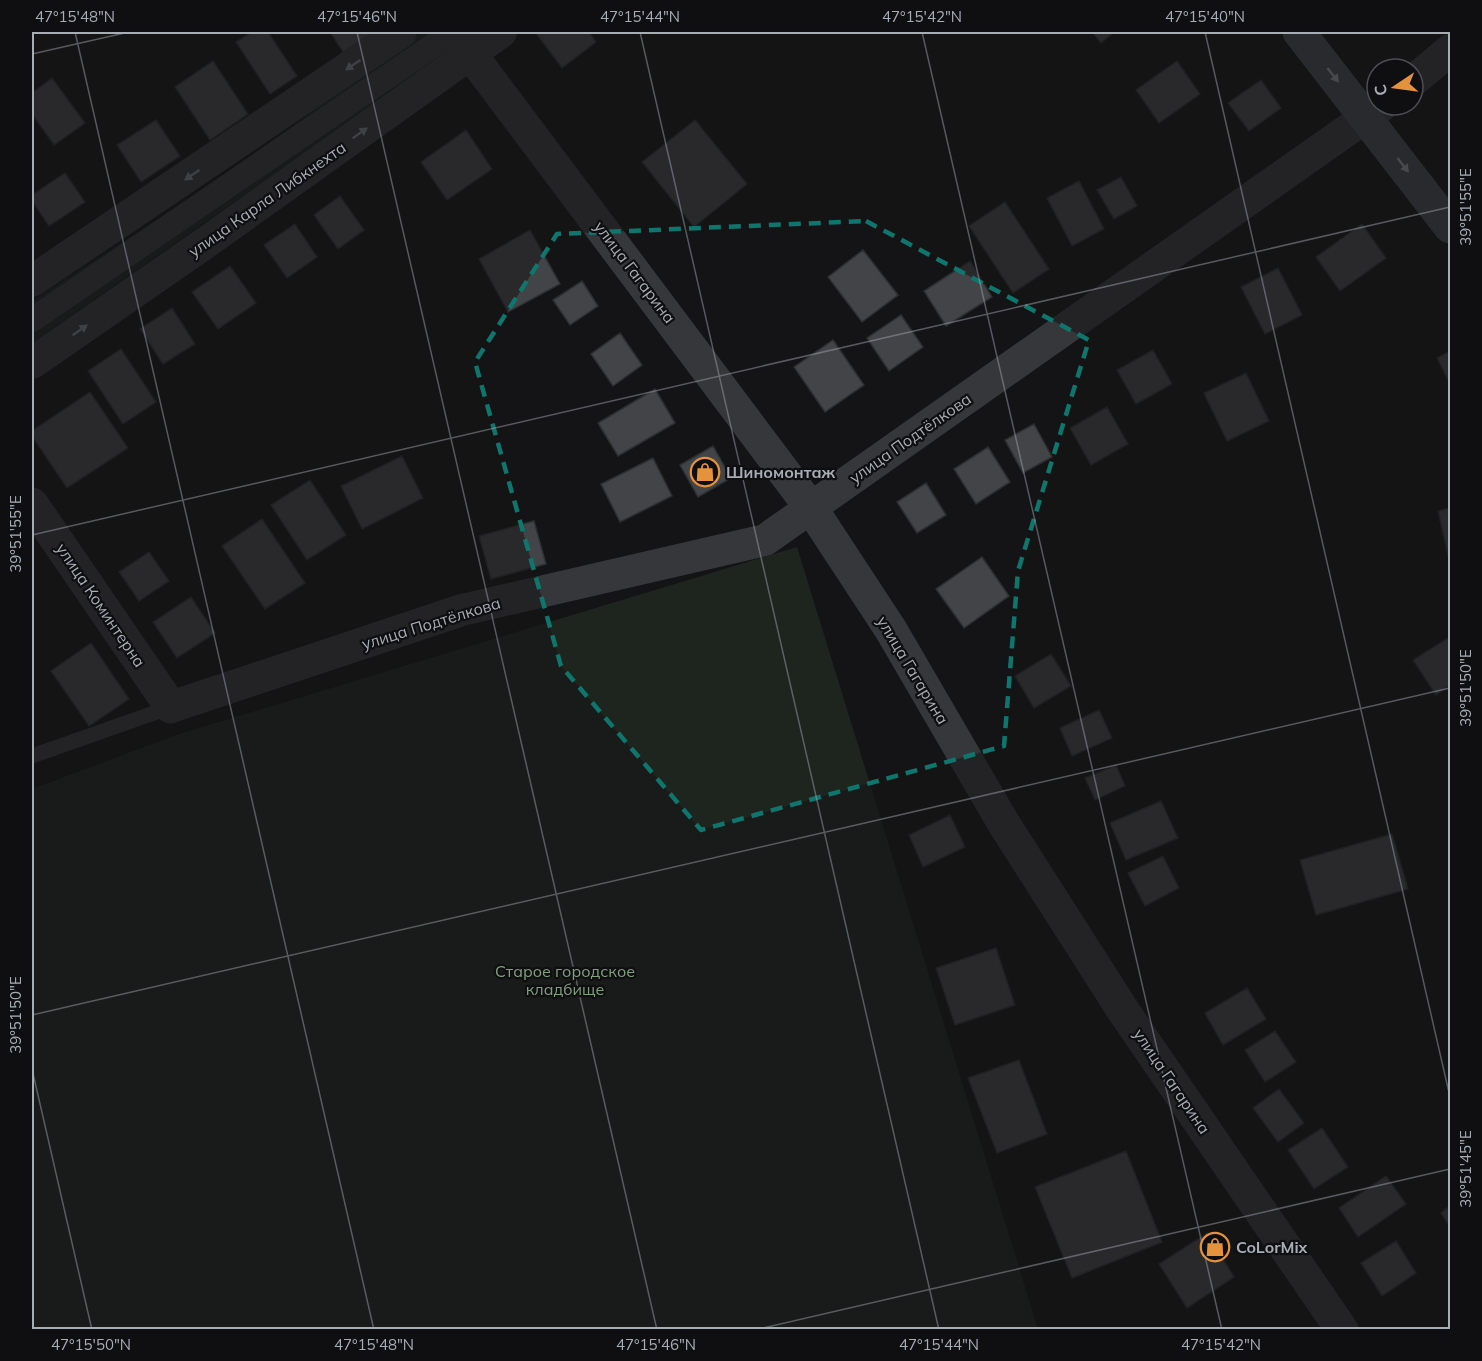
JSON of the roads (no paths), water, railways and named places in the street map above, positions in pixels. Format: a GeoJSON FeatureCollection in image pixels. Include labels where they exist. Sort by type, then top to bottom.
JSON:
{"type":"FeatureCollection","features":[{"type":"Feature","properties":{"kind":"main road"},"geometry":{"type":"LineString","coordinates":[[1299,32],[1365,101]]}},
{"type":"Feature","properties":{"kind":"main road"},"geometry":{"type":"LineString","coordinates":[[1378,117],[1450,227]]}},
{"type":"Feature","properties":{"kind":"street"},"geometry":{"type":"LineString","coordinates":[[32,281],[401,32]]}},
{"type":"Feature","properties":{"kind":"street","name":"улица Карла Либкнехта"},"geometry":{"type":"LineString","coordinates":[[32,320],[459,39],[501,32]]}},
{"type":"Feature","properties":{"kind":"street","name":"улица Карла Либкнехта"},"geometry":{"type":"LineString","coordinates":[[32,363],[459,39]]}},
{"type":"Feature","properties":{"kind":"street","name":"улица Гагарина"},"geometry":{"type":"LineString","coordinates":[[459,39],[811,508],[891,630],[1004,824],[1124,1012],[1342,1329]]}},
{"type":"Feature","properties":{"kind":"street"},"geometry":{"type":"LineString","coordinates":[[1425,71],[1450,50]]}},
{"type":"Feature","properties":{"kind":"street","name":"улица Подтёлкова"},"geometry":{"type":"LineString","coordinates":[[171,707],[462,610],[765,540],[1368,117]]}},
{"type":"Feature","properties":{"kind":"street","name":"улица Коминтерна"},"geometry":{"type":"LineString","coordinates":[[32,504],[171,707]]}},
{"type":"Feature","properties":{"kind":"lane"},"geometry":{"type":"LineString","coordinates":[[32,756],[171,707]]}},
{"type":"Feature","properties":{"kind":"place","name":"Шиномонтаж"},"geometry":{"type":"Point","coordinates":[705,472]}},
{"type":"Feature","properties":{"kind":"place","name":"CoLorMix"},"geometry":{"type":"Point","coordinates":[1215,1247]}},
{"type":"Feature","properties":{"kind":"park label","name":"Старое городское кладбище"},"geometry":{"type":"Point","coordinates":[565,980]}}]}
